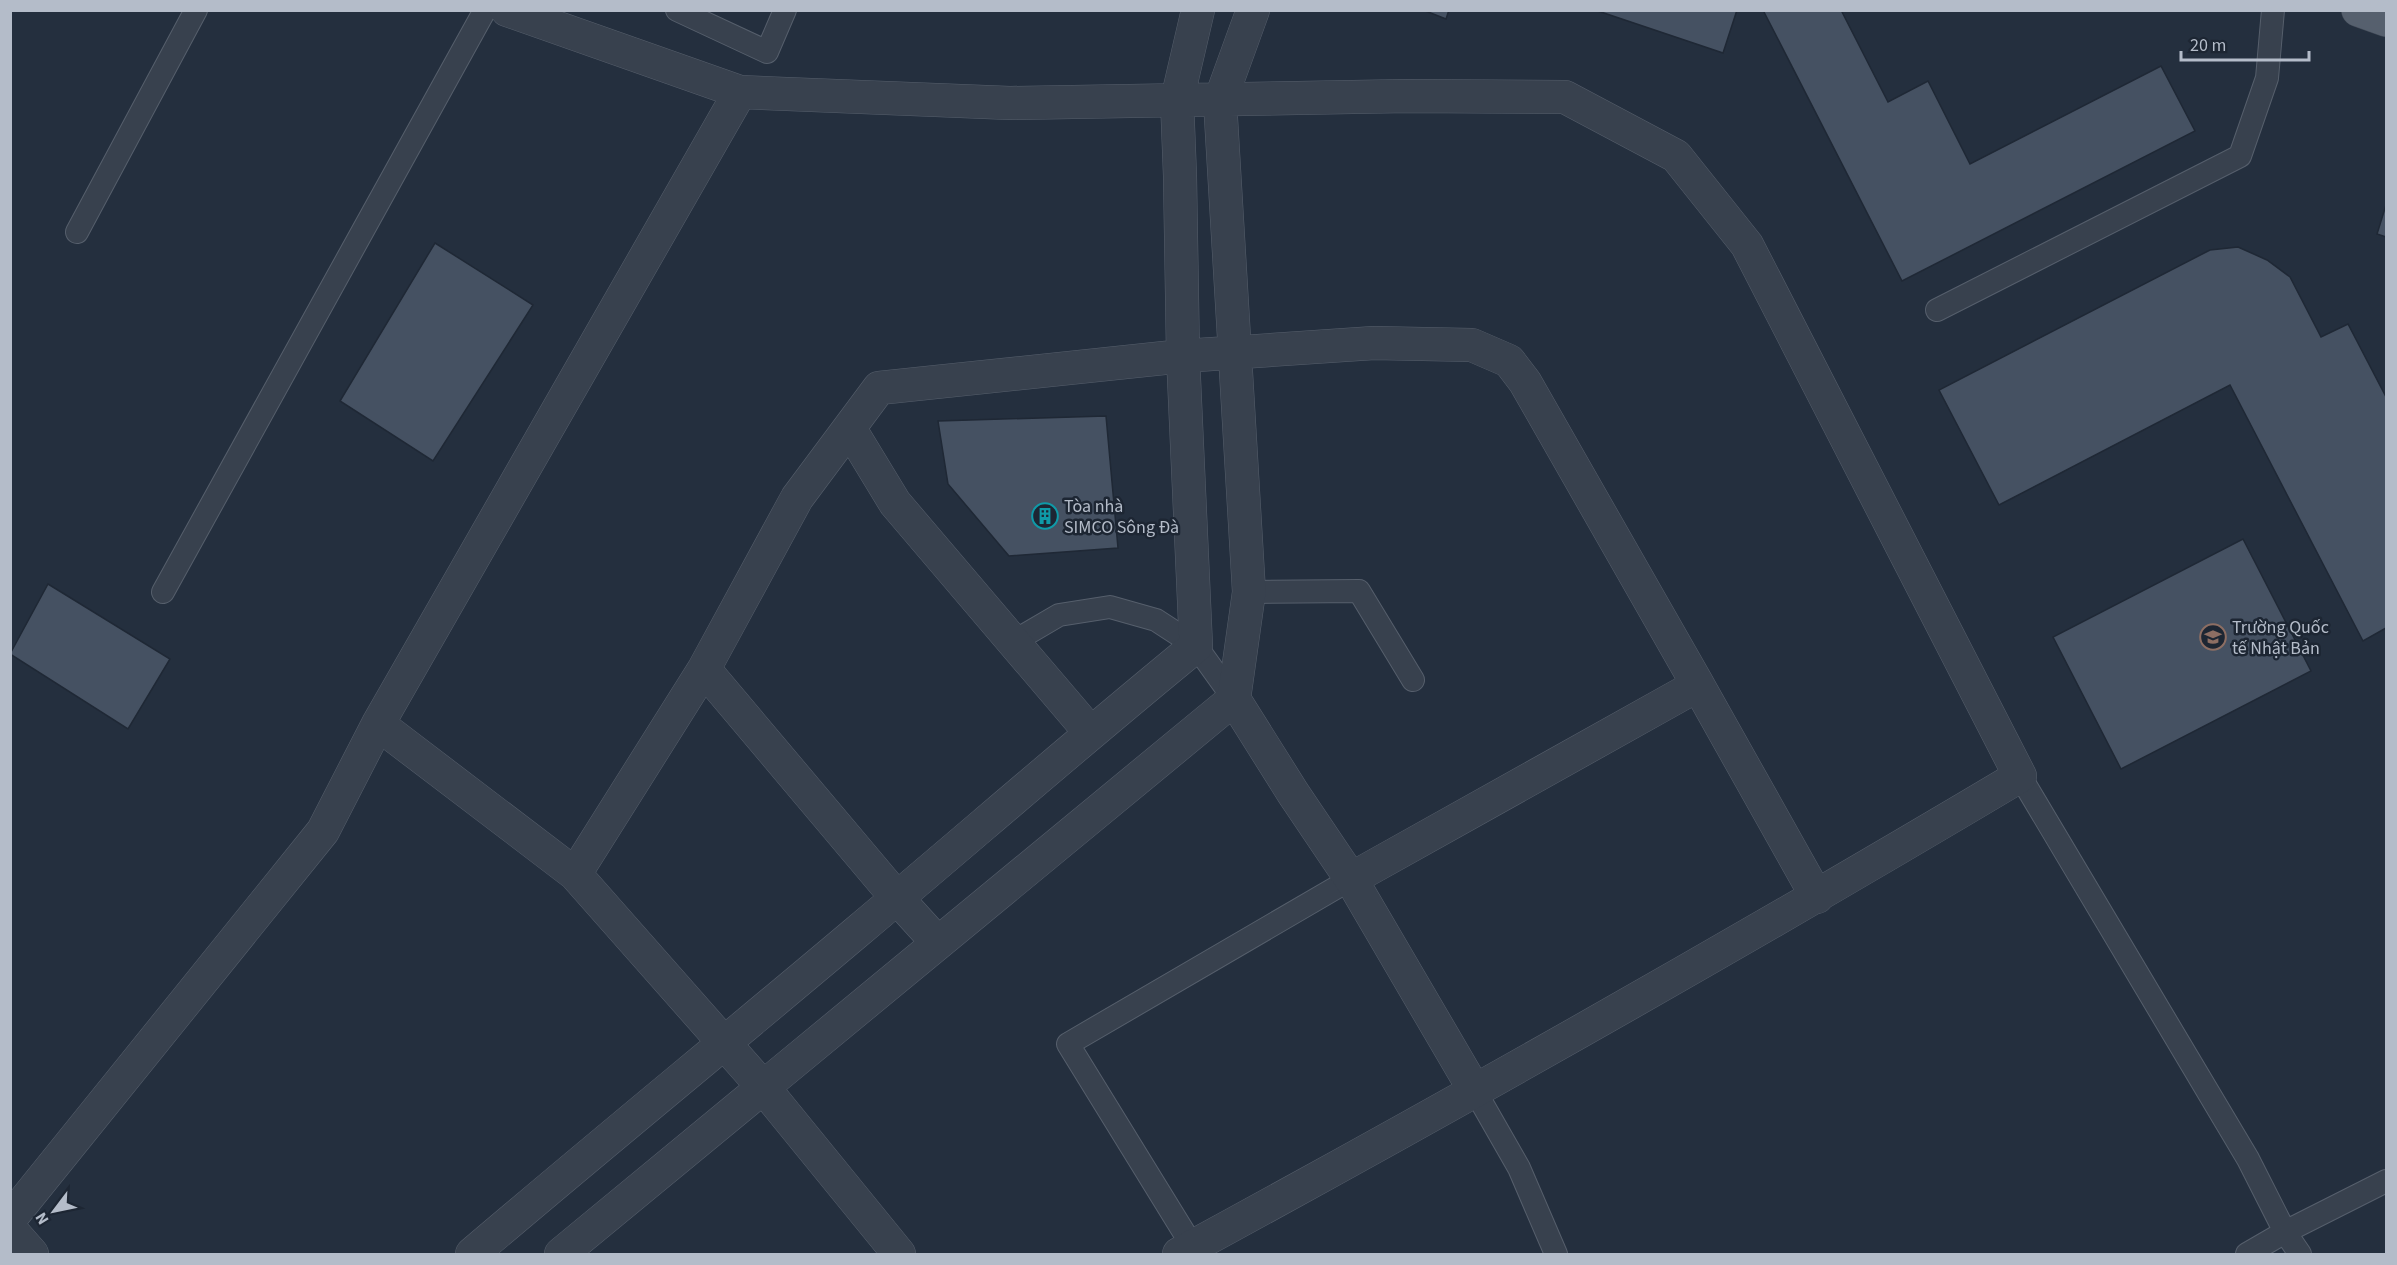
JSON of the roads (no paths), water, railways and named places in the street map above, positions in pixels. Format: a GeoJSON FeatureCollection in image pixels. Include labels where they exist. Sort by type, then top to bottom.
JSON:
{"type":"FeatureCollection","features":[{"type":"Feature","properties":{"kind":"main road"},"geometry":{"type":"LineString","coordinates":[[2358,10],[2386,20]]}},
{"type":"Feature","properties":{"kind":"street"},"geometry":{"type":"LineString","coordinates":[[507,10],[741,92],[1010,103],[1408,96],[1565,97],[1676,156],[1747,245],[2020,776],[1817,897],[1475,1091],[1186,1251]]}},
{"type":"Feature","properties":{"kind":"street"},"geometry":{"type":"LineString","coordinates":[[472,1254],[653,1100],[726,1042],[897,898],[1090,732],[1196,646],[1183,356],[1177,100],[1198,10]]}},
{"type":"Feature","properties":{"kind":"street"},"geometry":{"type":"LineString","coordinates":[[1253,10],[1220,101],[1249,592],[1234,699],[1293,794],[1352,879],[1475,1091]]}},
{"type":"Feature","properties":{"kind":"street"},"geometry":{"type":"LineString","coordinates":[[10,1219],[323,831],[378,724],[741,92]]}},
{"type":"Feature","properties":{"kind":"street"},"geometry":{"type":"LineString","coordinates":[[575,874],[704,669],[797,498],[879,388],[1183,356],[1374,343],[1472,345],[1509,360],[1526,382],[1817,897]]}},
{"type":"Feature","properties":{"kind":"street"},"geometry":{"type":"LineString","coordinates":[[850,429],[895,503],[1090,732]]}},
{"type":"Feature","properties":{"kind":"street"},"geometry":{"type":"LineString","coordinates":[[704,669],[897,898],[937,942]]}},
{"type":"Feature","properties":{"kind":"street"},"geometry":{"type":"LineString","coordinates":[[1352,879],[1698,685]]}},
{"type":"Feature","properties":{"kind":"street"},"geometry":{"type":"LineString","coordinates":[[561,1254],[1234,699]]}},
{"type":"Feature","properties":{"kind":"street"},"geometry":{"type":"LineString","coordinates":[[378,724],[575,874],[726,1042],[899,1254]]}},
{"type":"Feature","properties":{"kind":"street"},"geometry":{"type":"LineString","coordinates":[[10,1229],[32,1254]]}},
{"type":"Feature","properties":{"kind":"lane"},"geometry":{"type":"LineString","coordinates":[[78,232],[196,10]]}},
{"type":"Feature","properties":{"kind":"lane"},"geometry":{"type":"LineString","coordinates":[[163,592],[485,10]]}},
{"type":"Feature","properties":{"kind":"lane"},"geometry":{"type":"LineString","coordinates":[[677,10],[767,52],[785,10]]}},
{"type":"Feature","properties":{"kind":"lane"},"geometry":{"type":"LineString","coordinates":[[1937,310],[2240,156],[2267,78],[2273,10]]}},
{"type":"Feature","properties":{"kind":"lane"},"geometry":{"type":"LineString","coordinates":[[1249,592],[1359,591],[1413,680]]}},
{"type":"Feature","properties":{"kind":"lane"},"geometry":{"type":"LineString","coordinates":[[1013,642],[1059,615],[1110,607],[1156,620],[1196,646],[1234,699]]}},
{"type":"Feature","properties":{"kind":"lane"},"geometry":{"type":"LineString","coordinates":[[2020,776],[2248,1159],[2284,1232],[2300,1254]]}},
{"type":"Feature","properties":{"kind":"lane"},"geometry":{"type":"LineString","coordinates":[[1186,1251],[1068,1044],[1352,879]]}},
{"type":"Feature","properties":{"kind":"lane"},"geometry":{"type":"LineString","coordinates":[[1475,1091],[1519,1168],[1556,1254]]}},
{"type":"Feature","properties":{"kind":"lane"},"geometry":{"type":"LineString","coordinates":[[2247,1254],[2284,1232],[2386,1181]]}},
{"type":"Feature","properties":{"kind":"place","name":"Tòa nhà SIMCO Sông Đà"},"geometry":{"type":"Point","coordinates":[1045,516]}},
{"type":"Feature","properties":{"kind":"place","name":"Trường Quốc tế Nhật Bản"},"geometry":{"type":"Point","coordinates":[2213,637]}}]}
